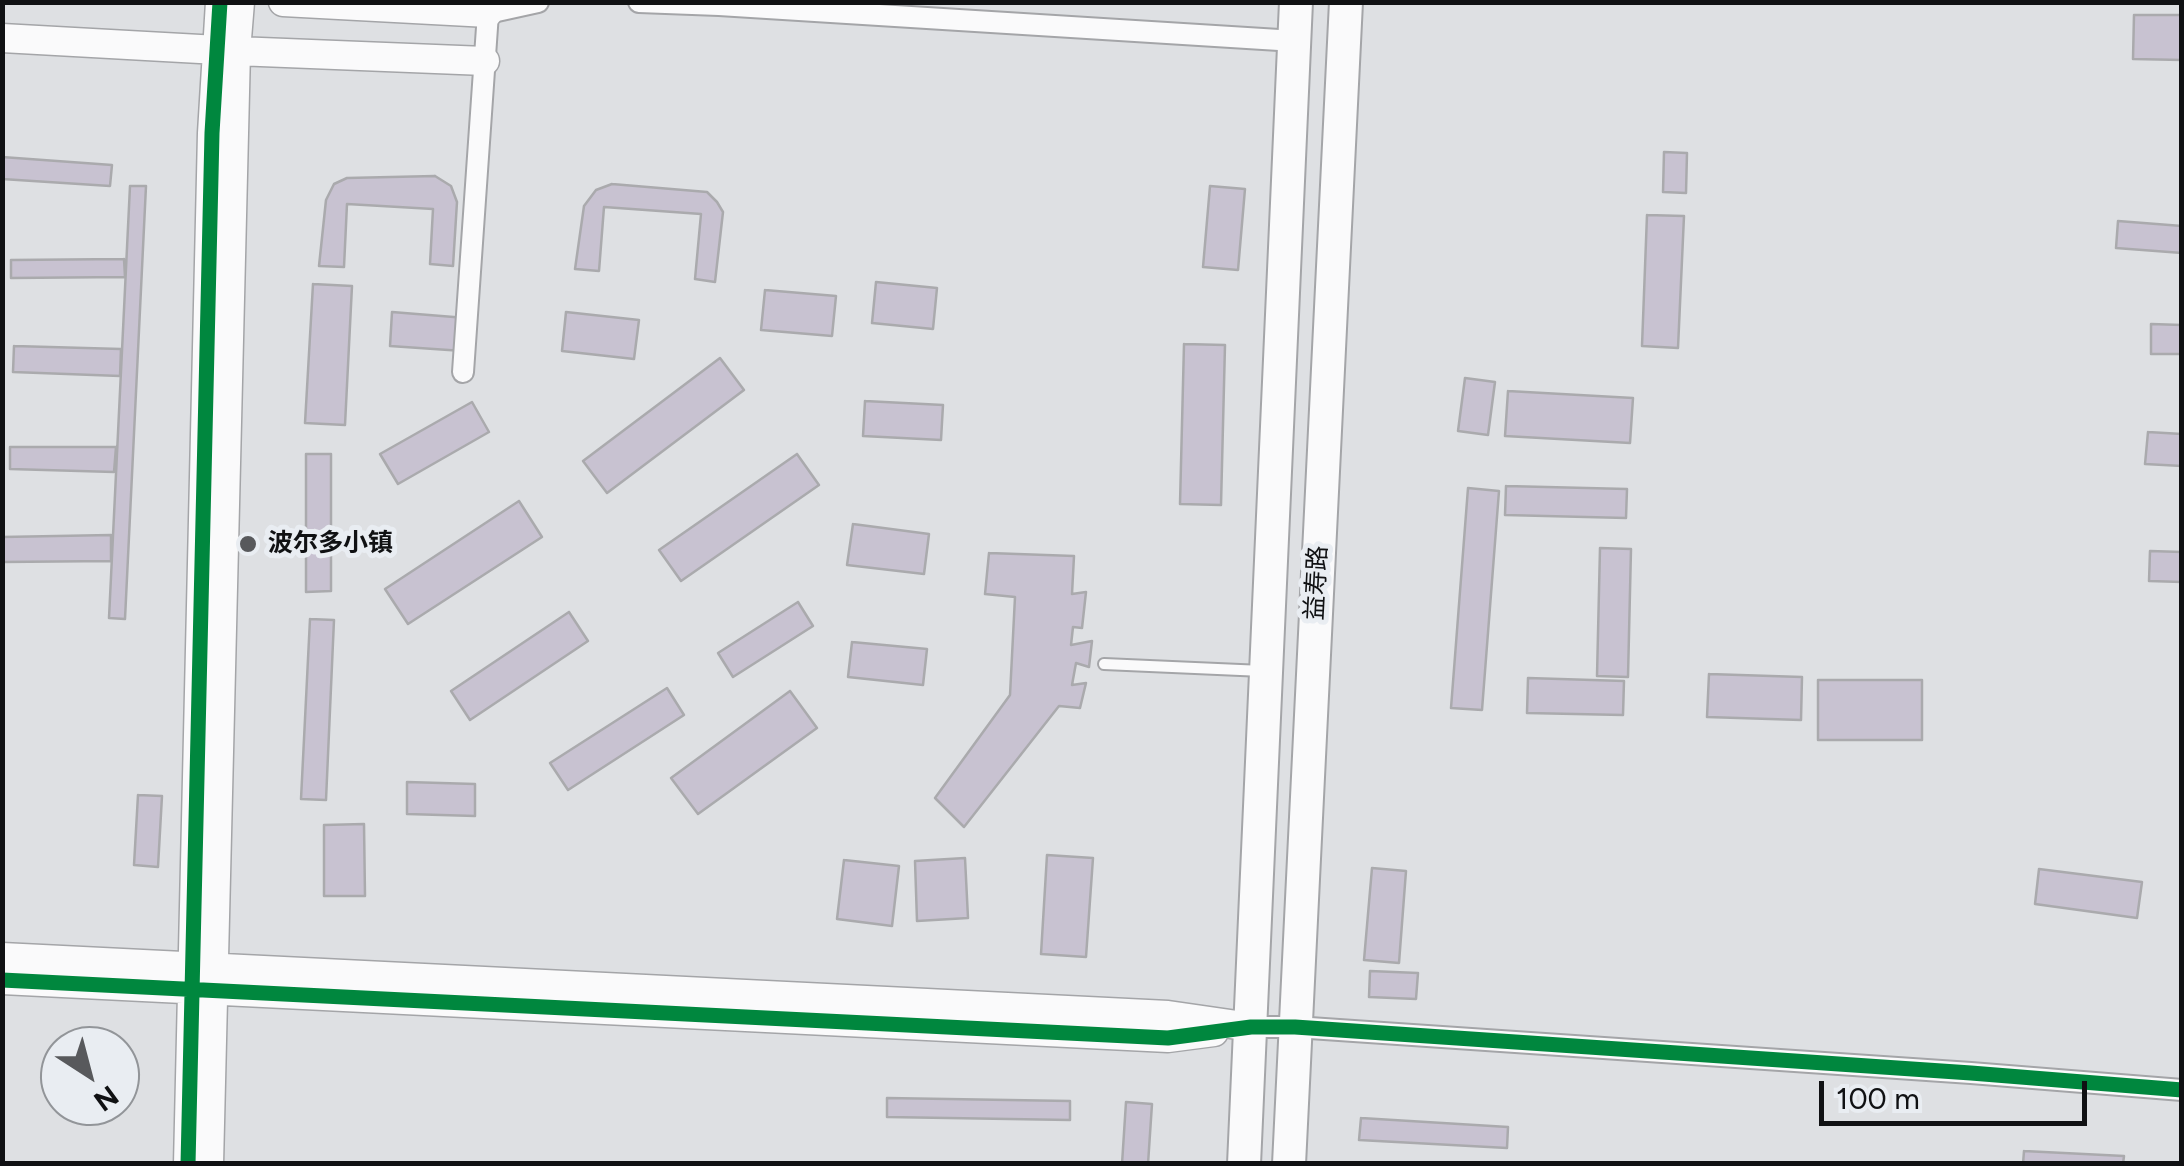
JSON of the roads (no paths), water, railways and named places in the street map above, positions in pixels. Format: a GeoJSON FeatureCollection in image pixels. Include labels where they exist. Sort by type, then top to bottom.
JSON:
{"type":"FeatureCollection","features":[{"type":"Feature","properties":{"kind":"main road","name":"益寿路"},"geometry":{"type":"LineString","coordinates":[[1244,1164],[1296,2]]}},
{"type":"Feature","properties":{"kind":"main road","name":"益寿路"},"geometry":{"type":"LineString","coordinates":[[1289,1164],[1346,2]]}},
{"type":"Feature","properties":{"kind":"street"},"geometry":{"type":"LineString","coordinates":[[220,2],[226,51]]}},
{"type":"Feature","properties":{"kind":"street"},"geometry":{"type":"LineString","coordinates":[[209,1164],[202,978],[212,133],[226,51],[240,2]]}},
{"type":"Feature","properties":{"kind":"street"},"geometry":{"type":"LineString","coordinates":[[284,2],[488,13],[538,2]]}},
{"type":"Feature","properties":{"kind":"street"},"geometry":{"type":"LineString","coordinates":[[639,2],[1294,41]]}},
{"type":"Feature","properties":{"kind":"street"},"geometry":{"type":"LineString","coordinates":[[463,372],[488,13]]}},
{"type":"Feature","properties":{"kind":"street"},"geometry":{"type":"LineString","coordinates":[[2,38],[485,61]]}},
{"type":"Feature","properties":{"kind":"street"},"geometry":{"type":"LineString","coordinates":[[2,957],[202,978],[1168,1038],[1250,1027],[1295,1027],[2182,1090]]}},
{"type":"Feature","properties":{"kind":"street"},"geometry":{"type":"LineString","coordinates":[[2,980],[202,978]]}},
{"type":"Feature","properties":{"kind":"street"},"geometry":{"type":"LineString","coordinates":[[188,1164],[202,978]]}},
{"type":"Feature","properties":{"kind":"lane"},"geometry":{"type":"LineString","coordinates":[[1104,664],[1268,672]]}},
{"type":"Feature","properties":{"kind":"place","name":"波尔多小镇"},"geometry":{"type":"Point","coordinates":[248,544]}}]}
